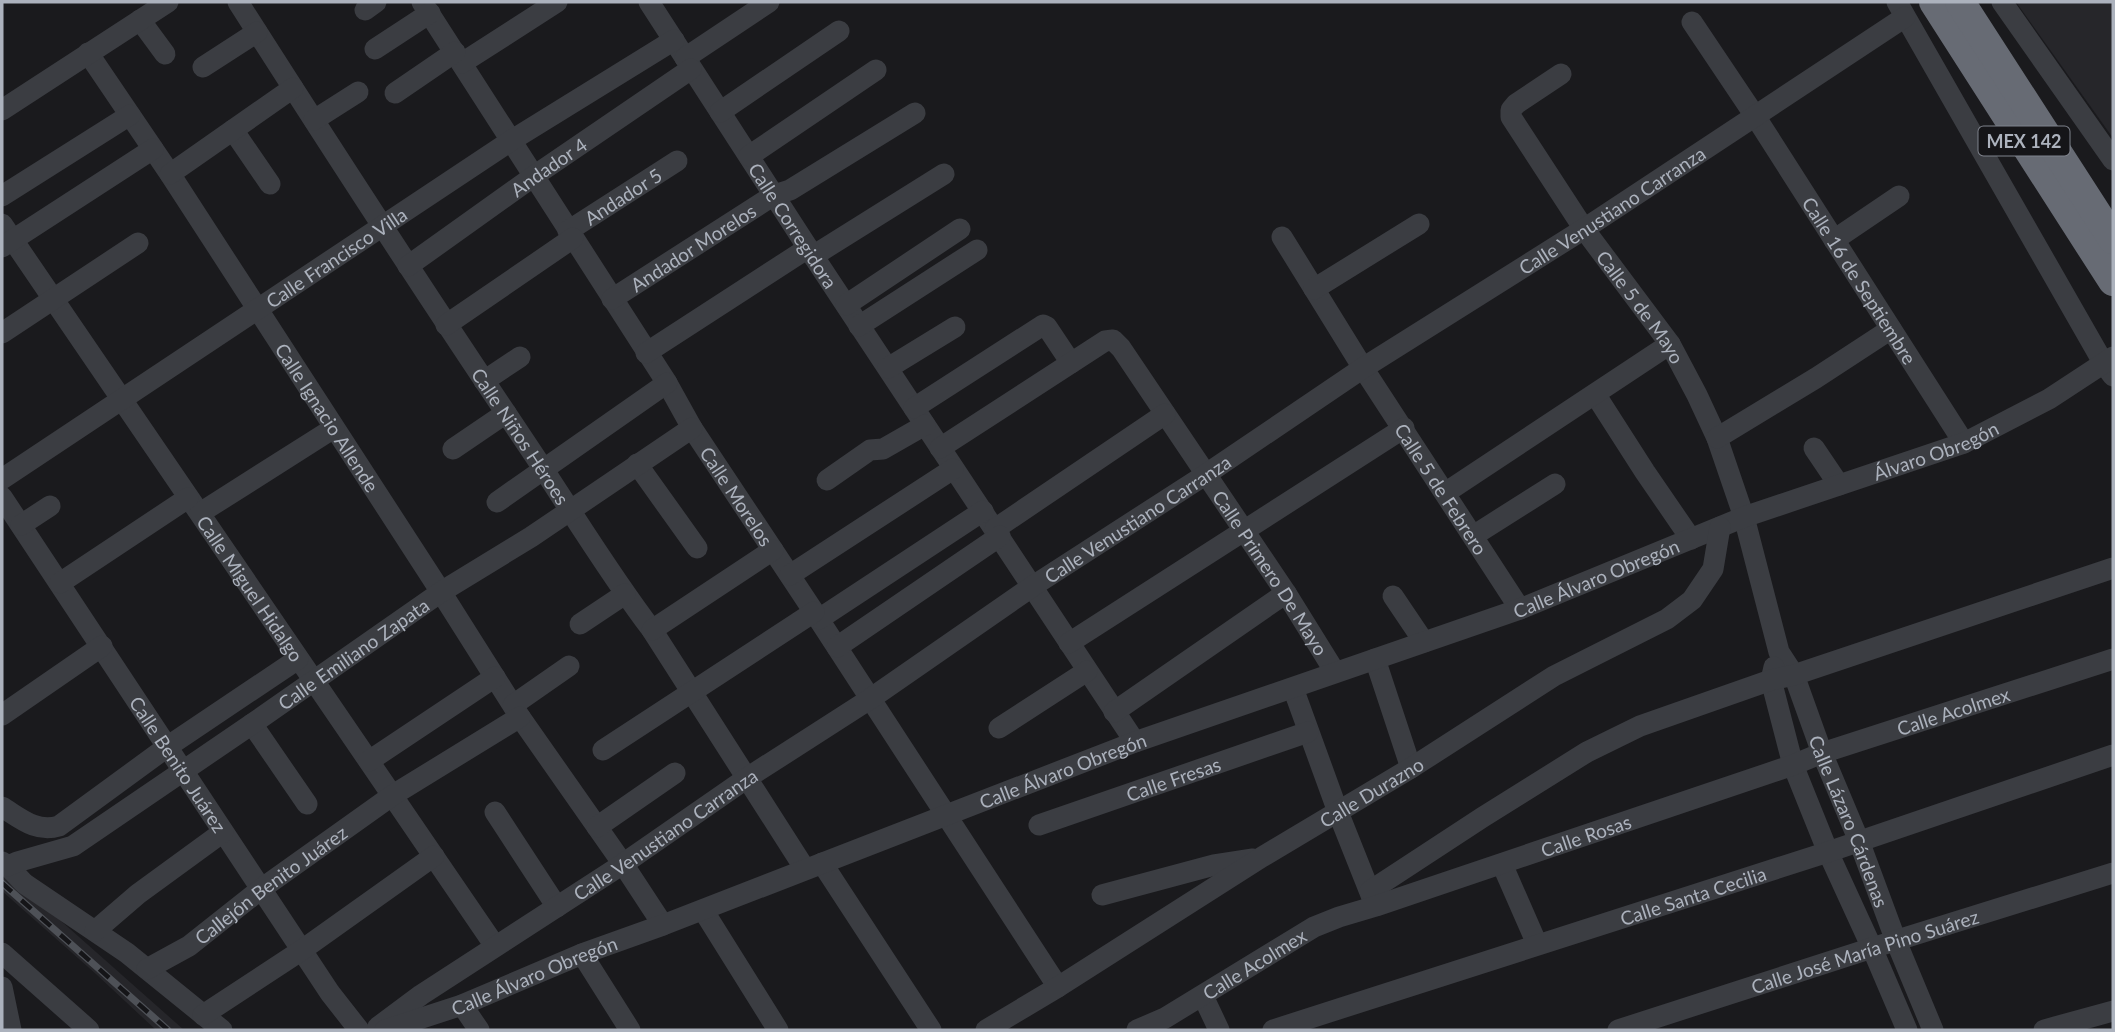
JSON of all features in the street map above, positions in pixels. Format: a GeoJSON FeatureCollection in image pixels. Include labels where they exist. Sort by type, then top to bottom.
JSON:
{"type":"FeatureCollection","features":[{"type":"Feature","properties":{"kind":"highway","name":"MEX 142"},"geometry":{"type":"LineString","coordinates":[[1934,2],[2113,281]]}},
{"type":"Feature","properties":{"kind":"highway","name":"MEX 142"},"geometry":{"type":"LineString","coordinates":[[1960,2],[2113,239]]}},
{"type":"Feature","properties":{"kind":"street"},"geometry":{"type":"LineString","coordinates":[[2,110],[168,2]]}},
{"type":"Feature","properties":{"kind":"street","name":"Calle Niños Héroes"},"geometry":{"type":"LineString","coordinates":[[238,2],[446,325],[571,509],[625,594],[652,630],[747,778],[814,866],[931,1030]]}},
{"type":"Feature","properties":{"kind":"street"},"geometry":{"type":"LineString","coordinates":[[395,93],[556,2]]}},
{"type":"Feature","properties":{"kind":"street","name":"Calle Corregidora"},"geometry":{"type":"LineString","coordinates":[[649,2],[953,469],[1135,741]]}},
{"type":"Feature","properties":{"kind":"street"},"geometry":{"type":"LineString","coordinates":[[684,56],[769,2]]}},
{"type":"Feature","properties":{"kind":"street"},"geometry":{"type":"LineString","coordinates":[[2002,2],[2113,160]]}},
{"type":"Feature","properties":{"kind":"street"},"geometry":{"type":"LineString","coordinates":[[375,49],[426,8]]}},
{"type":"Feature","properties":{"kind":"street","name":"Calle Morelos"},"geometry":{"type":"LineString","coordinates":[[426,8],[667,383],[692,428],[1058,987]]}},
{"type":"Feature","properties":{"kind":"street"},"geometry":{"type":"LineString","coordinates":[[1901,10],[2110,366]]}},
{"type":"Feature","properties":{"kind":"street","name":"Calle Venustiano Carranza"},"geometry":{"type":"LineString","coordinates":[[374,1030],[421,995],[870,699],[1032,586],[1205,475],[1363,368],[1584,229],[1755,116],[1901,10]]}},
{"type":"Feature","properties":{"kind":"street"},"geometry":{"type":"LineString","coordinates":[[140,20],[164,54]]}},
{"type":"Feature","properties":{"kind":"street","name":"Calle 16 de Septiembre"},"geometry":{"type":"LineString","coordinates":[[1692,22],[1964,443]]}},
{"type":"Feature","properties":{"kind":"street"},"geometry":{"type":"LineString","coordinates":[[720,112],[839,31]]}},
{"type":"Feature","properties":{"kind":"street"},"geometry":{"type":"LineString","coordinates":[[202,67],[257,32]]}},
{"type":"Feature","properties":{"kind":"street","name":"Calle Ignacio Allende"},"geometry":{"type":"LineString","coordinates":[[88,53],[170,174],[516,711],[663,925]]}},
{"type":"Feature","properties":{"kind":"street","name":"Calle Francisco Villa"},"geometry":{"type":"LineString","coordinates":[[2,479],[512,140],[684,56]]}},
{"type":"Feature","properties":{"kind":"street","name":"Andador 4"},"geometry":{"type":"LineString","coordinates":[[408,267],[534,176],[684,56]]}},
{"type":"Feature","properties":{"kind":"street"},"geometry":{"type":"LineString","coordinates":[[749,156],[876,70]]}},
{"type":"Feature","properties":{"kind":"street","name":"Calle 5 de Mayo"},"geometry":{"type":"LineString","coordinates":[[1561,74],[1516,104],[1511,110],[1511,117],[1584,229],[1670,344],[1717,438],[1744,517]]}},
{"type":"Feature","properties":{"kind":"street"},"geometry":{"type":"LineString","coordinates":[[170,174],[293,88]]}},
{"type":"Feature","properties":{"kind":"street"},"geometry":{"type":"LineString","coordinates":[[314,120],[358,92]]}},
{"type":"Feature","properties":{"kind":"street","name":"Andador Morelos"},"geometry":{"type":"LineString","coordinates":[[612,299],[774,195],[790,190],[915,113]]}},
{"type":"Feature","properties":{"kind":"street"},"geometry":{"type":"LineString","coordinates":[[2,196],[130,115]]}},
{"type":"Feature","properties":{"kind":"street"},"geometry":{"type":"LineString","coordinates":[[233,130],[270,184]]}},
{"type":"Feature","properties":{"kind":"street"},"geometry":{"type":"LineString","coordinates":[[5,237],[153,149]]}},
{"type":"Feature","properties":{"kind":"street","name":"Andador 5"},"geometry":{"type":"LineString","coordinates":[[446,325],[677,161]]}},
{"type":"Feature","properties":{"kind":"street"},"geometry":{"type":"LineString","coordinates":[[646,353],[944,174]]}},
{"type":"Feature","properties":{"kind":"street"},"geometry":{"type":"LineString","coordinates":[[1834,240],[1899,196]]}},
{"type":"Feature","properties":{"kind":"street"},"geometry":{"type":"LineString","coordinates":[[1314,289],[1419,225]]}},
{"type":"Feature","properties":{"kind":"street"},"geometry":{"type":"LineString","coordinates":[[846,305],[960,229]]}},
{"type":"Feature","properties":{"kind":"street","name":"Calle Miguel Hidalgo"},"geometry":{"type":"LineString","coordinates":[[5,237],[53,299],[495,946]]}},
{"type":"Feature","properties":{"kind":"street","name":"Calle 5 de Febrero"},"geometry":{"type":"LineString","coordinates":[[1282,237],[1363,368],[1520,609]]}},
{"type":"Feature","properties":{"kind":"street"},"geometry":{"type":"LineString","coordinates":[[2,334],[138,243]]}},
{"type":"Feature","properties":{"kind":"street"},"geometry":{"type":"LineString","coordinates":[[859,326],[976,250]]}},
{"type":"Feature","properties":{"kind":"street"},"geometry":{"type":"LineString","coordinates":[[827,480],[870,450],[883,449],[920,416],[1043,325],[1047,327],[1071,363],[940,448]]}},
{"type":"Feature","properties":{"kind":"street"},"geometry":{"type":"LineString","coordinates":[[888,368],[955,327]]}},
{"type":"Feature","properties":{"kind":"street"},"geometry":{"type":"LineString","coordinates":[[1717,438],[1891,329]]}},
{"type":"Feature","properties":{"kind":"street","name":"Calle Primero De Mayo"},"geometry":{"type":"LineString","coordinates":[[1071,363],[1105,341],[1113,340],[1121,348],[1286,593],[1335,672]]}},
{"type":"Feature","properties":{"kind":"street"},"geometry":{"type":"LineString","coordinates":[[1445,493],[1670,344]]}},
{"type":"Feature","properties":{"kind":"street"},"geometry":{"type":"LineString","coordinates":[[484,381],[520,357]]}},
{"type":"Feature","properties":{"kind":"street","name":"Álvaro Obregón"},"geometry":{"type":"LineString","coordinates":[[1744,517],[1964,443],[2110,366]]}},
{"type":"Feature","properties":{"kind":"street"},"geometry":{"type":"LineString","coordinates":[[497,502],[667,383]]}},
{"type":"Feature","properties":{"kind":"street"},"geometry":{"type":"LineString","coordinates":[[1595,394],[1691,539]]}},
{"type":"Feature","properties":{"kind":"street"},"geometry":{"type":"LineString","coordinates":[[453,449],[506,413]]}},
{"type":"Feature","properties":{"kind":"street"},"geometry":{"type":"LineString","coordinates":[[837,647],[1165,414]]}},
{"type":"Feature","properties":{"kind":"street"},"geometry":{"type":"LineString","coordinates":[[60,583],[334,428]]}},
{"type":"Feature","properties":{"kind":"street","name":"Calle Emiliano Zapata"},"geometry":{"type":"LineString","coordinates":[[5,864],[73,846],[441,592],[531,537],[692,428]]}},
{"type":"Feature","properties":{"kind":"street"},"geometry":{"type":"LineString","coordinates":[[1069,643],[1404,428]]}},
{"type":"Feature","properties":{"kind":"street"},"geometry":{"type":"LineString","coordinates":[[1814,448],[1839,485]]}},
{"type":"Feature","properties":{"kind":"street"},"geometry":{"type":"LineString","coordinates":[[638,464],[696,548]]}},
{"type":"Feature","properties":{"kind":"street"},"geometry":{"type":"LineString","coordinates":[[790,575],[953,469]]}},
{"type":"Feature","properties":{"kind":"street"},"geometry":{"type":"LineString","coordinates":[[1473,536],[1555,484]]}},
{"type":"Feature","properties":{"kind":"street","name":"Calle Benito Juárez"},"geometry":{"type":"LineString","coordinates":[[2,496],[330,993],[359,1030]]}},
{"type":"Feature","properties":{"kind":"street"},"geometry":{"type":"LineString","coordinates":[[21,525],[50,506]]}},
{"type":"Feature","properties":{"kind":"street"},"geometry":{"type":"LineString","coordinates":[[603,750],[691,691],[982,511]]}},
{"type":"Feature","properties":{"kind":"street","name":"Calle Álvaro Obregón"},"geometry":{"type":"LineString","coordinates":[[385,1030],[462,1004],[582,954],[703,910],[1135,741],[1520,609],[1744,517]]}},
{"type":"Feature","properties":{"kind":"street","name":"Calle Lázaro Cárdenas"},"geometry":{"type":"LineString","coordinates":[[1744,517],[1779,652],[1794,674],[1822,753],[1933,1030]]}},
{"type":"Feature","properties":{"kind":"street","name":"Calle Durazno"},"geometry":{"type":"LineString","coordinates":[[986,1030],[1262,857],[1411,768],[1554,676],[1667,619],[1692,600],[1713,569],[1720,527]]}},
{"type":"Feature","properties":{"kind":"street"},"geometry":{"type":"LineString","coordinates":[[652,630],[773,550]]}},
{"type":"Feature","properties":{"kind":"street"},"geometry":{"type":"LineString","coordinates":[[1293,688],[1373,899],[1483,817],[1587,752],[1640,726],[1771,680],[2113,568]]}},
{"type":"Feature","properties":{"kind":"street"},"geometry":{"type":"LineString","coordinates":[[1114,712],[1286,593]]}},
{"type":"Feature","properties":{"kind":"street"},"geometry":{"type":"LineString","coordinates":[[580,624],[625,594]]}},
{"type":"Feature","properties":{"kind":"street"},"geometry":{"type":"LineString","coordinates":[[1393,596],[1424,642]]}},
{"type":"Feature","properties":{"kind":"street"},"geometry":{"type":"LineString","coordinates":[[2,715],[102,646]]}},
{"type":"Feature","properties":{"kind":"street"},"geometry":{"type":"LineString","coordinates":[[1771,680],[1779,652]]}},
{"type":"Feature","properties":{"kind":"street"},"geometry":{"type":"LineString","coordinates":[[2,807],[38,828],[59,826],[167,747],[299,659]]}},
{"type":"Feature","properties":{"kind":"street"},"geometry":{"type":"LineString","coordinates":[[1375,659],[1411,768]]}},
{"type":"Feature","properties":{"kind":"street","name":"Calle Acolmex"},"geometry":{"type":"LineString","coordinates":[[1793,765],[1822,753],[2113,659]]}},
{"type":"Feature","properties":{"kind":"street","name":"Callejón Benito Juárez"},"geometry":{"type":"LineString","coordinates":[[147,969],[189,946],[261,889],[516,711],[569,666]]}},
{"type":"Feature","properties":{"kind":"street"},"geometry":{"type":"LineString","coordinates":[[999,728],[1087,671]]}},
{"type":"Feature","properties":{"kind":"street"},"geometry":{"type":"LineString","coordinates":[[369,761],[495,677]]}},
{"type":"Feature","properties":{"kind":"street","name":"Calle Lázaro Cárdenas"},"geometry":{"type":"LineString","coordinates":[[1771,680],[1793,765],[1828,852],[1907,1030]]}},
{"type":"Feature","properties":{"kind":"street"},"geometry":{"type":"LineString","coordinates":[[252,724],[307,804]]}},
{"type":"Feature","properties":{"kind":"street","name":"Calle Fresas"},"geometry":{"type":"LineString","coordinates":[[1039,825],[1308,732]]}},
{"type":"Feature","properties":{"kind":"street","name":"Calle Santa Cecilia"},"geometry":{"type":"LineString","coordinates":[[1273,1030],[1828,852],[2113,755]]}},
{"type":"Feature","properties":{"kind":"street","name":"Calle Rosas"},"geometry":{"type":"LineString","coordinates":[[1373,899],[1502,864],[1793,765]]}},
{"type":"Feature","properties":{"kind":"street"},"geometry":{"type":"LineString","coordinates":[[597,827],[675,773]]}},
{"type":"Feature","properties":{"kind":"street"},"geometry":{"type":"LineString","coordinates":[[495,812],[557,906]]}},
{"type":"Feature","properties":{"kind":"street"},"geometry":{"type":"LineString","coordinates":[[95,931],[138,894],[223,832]]}},
{"type":"Feature","properties":{"kind":"street"},"geometry":{"type":"LineString","coordinates":[[203,1015],[302,950],[434,856]]}},
{"type":"Feature","properties":{"kind":"street"},"geometry":{"type":"LineString","coordinates":[[1102,895],[1214,865],[1262,857]]}},
{"type":"Feature","properties":{"kind":"street"},"geometry":{"type":"LineString","coordinates":[[5,864],[25,884],[147,969],[222,1030]]}},
{"type":"Feature","properties":{"kind":"street"},"geometry":{"type":"LineString","coordinates":[[1502,864],[1537,944]]}},
{"type":"Feature","properties":{"kind":"street","name":"Calle José María Pino Suárez"},"geometry":{"type":"LineString","coordinates":[[1618,1030],[2113,873]]}},
{"type":"Feature","properties":{"kind":"street"},"geometry":{"type":"LineString","coordinates":[[1153,881],[1172,914]]}},
{"type":"Feature","properties":{"kind":"street","name":"Calle Acolmex"},"geometry":{"type":"LineString","coordinates":[[1137,1030],[1165,1018],[1203,996],[1314,927],[1373,899]]}},
{"type":"Feature","properties":{"kind":"street"},"geometry":{"type":"LineString","coordinates":[[703,910],[778,1030]]}},
{"type":"Feature","properties":{"kind":"street"},"geometry":{"type":"LineString","coordinates":[[2,953],[89,1030]]}},
{"type":"Feature","properties":{"kind":"street"},"geometry":{"type":"LineString","coordinates":[[582,954],[630,1030]]}},
{"type":"Feature","properties":{"kind":"street"},"geometry":{"type":"LineString","coordinates":[[2,987],[11,1030]]}},
{"type":"Feature","properties":{"kind":"street"},"geometry":{"type":"LineString","coordinates":[[1203,996],[1219,1030]]}},
{"type":"Feature","properties":{"kind":"street"},"geometry":{"type":"LineString","coordinates":[[462,1004],[478,1030]]}},
{"type":"Feature","properties":{"kind":"street"},"geometry":{"type":"LineString","coordinates":[[2044,1030],[2113,1011]]}},
{"type":"Feature","properties":{"kind":"shaded area"},"geometry":{"type":"Polygon","coordinates":[[[2016,2],[2113,2],[2113,138],[2016,2]]]}},
{"type":"Feature","properties":{"kind":"shaded area"},"geometry":{"type":"Polygon","coordinates":[[[2,873],[52,913],[184,1030],[156,1030],[2,891],[2,873]]]}},
{"type":"Feature","properties":{"kind":"railway"},"geometry":{"type":"LineString","coordinates":[[2,883],[168,1030]]}}]}
